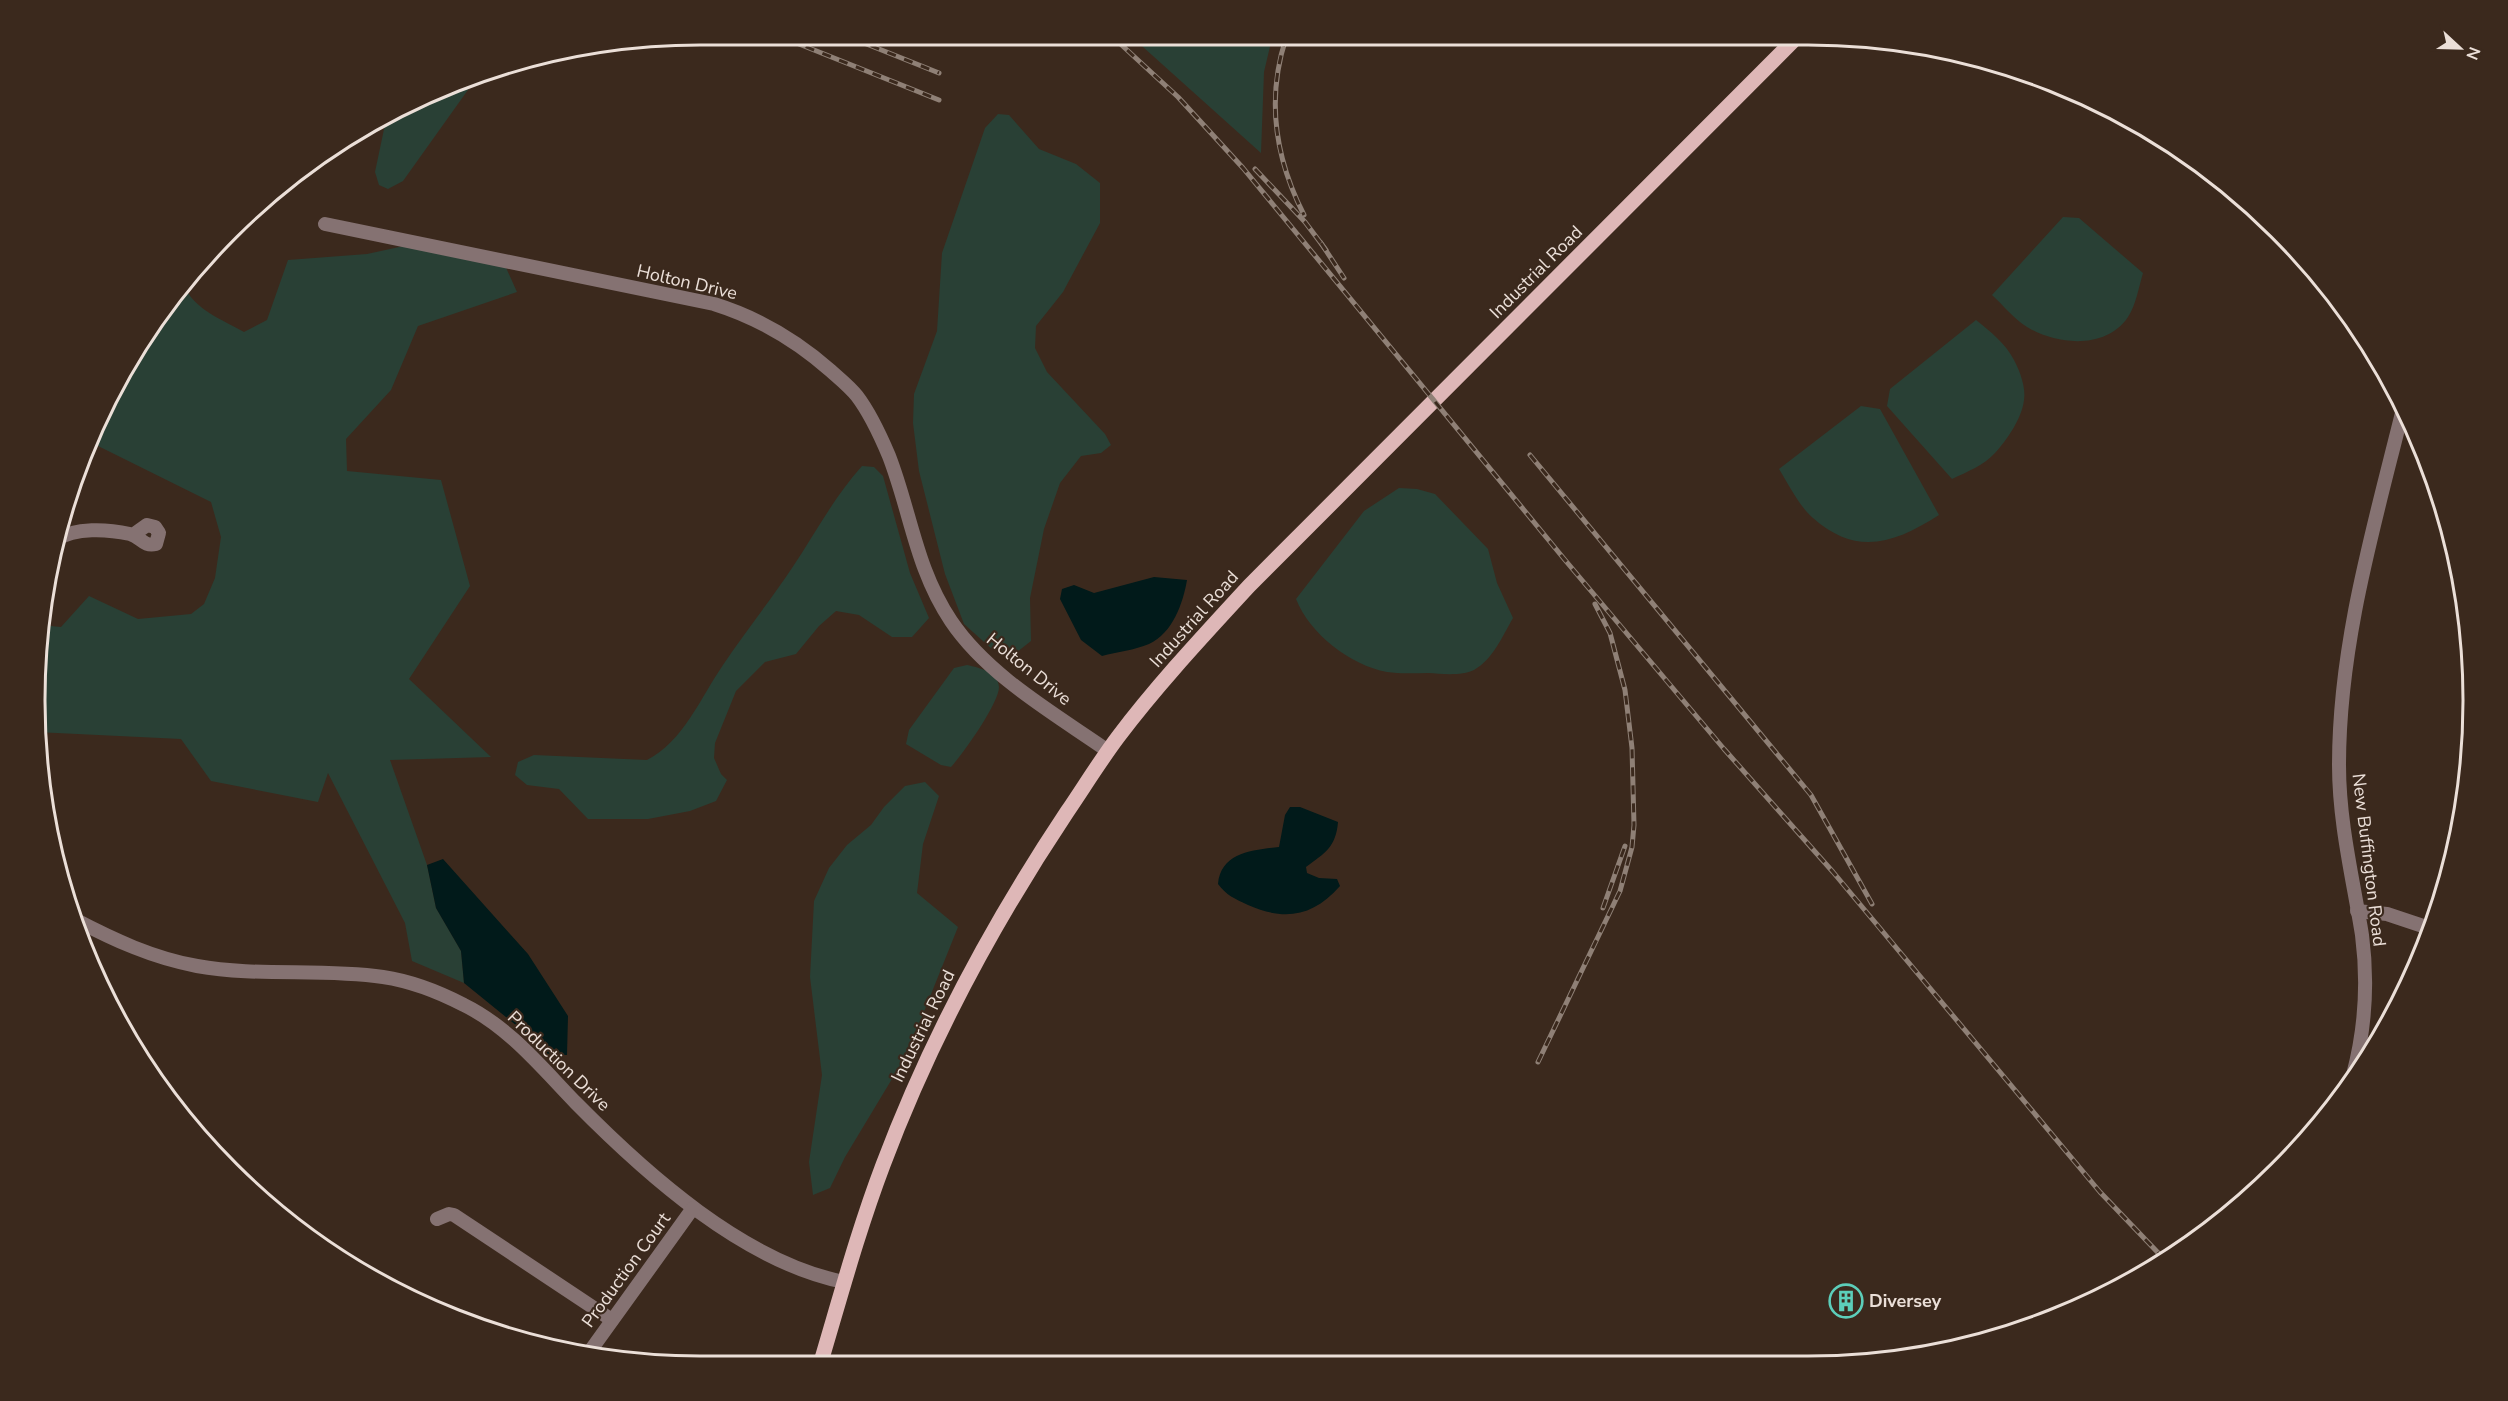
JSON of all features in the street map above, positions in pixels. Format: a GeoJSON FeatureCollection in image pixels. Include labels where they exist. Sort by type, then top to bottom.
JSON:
{"type":"FeatureCollection","features":[{"type":"Feature","properties":{"kind":"main road","name":"Industrial Road"},"geometry":{"type":"LineString","coordinates":[[823,1356],[883,1164],[940,1030],[976,960],[1029,869],[1108,751],[1188,652],[1249,586],[1789,45]]}},
{"type":"Feature","properties":{"kind":"street","name":"Holton Drive"},"geometry":{"type":"LineString","coordinates":[[326,224],[714,304],[783,333],[809,352],[860,399],[888,455],[917,552],[931,586],[964,638],[1006,678],[1108,751]]}},
{"type":"Feature","properties":{"kind":"street","name":"New Buffington Road"},"geometry":{"type":"LineString","coordinates":[[2356,1060],[2361,1036],[2365,979],[2362,936],[2342,814],[2339,768],[2340,712],[2346,659],[2360,584],[2400,422]]}},
{"type":"Feature","properties":{"kind":"street"},"geometry":{"type":"LineString","coordinates":[[66,536],[82,530],[133,535]]}},
{"type":"Feature","properties":{"kind":"street"},"geometry":{"type":"LineString","coordinates":[[2357,911],[2387,914],[2422,926]]}},
{"type":"Feature","properties":{"kind":"street","name":"Production Drive"},"geometry":{"type":"LineString","coordinates":[[85,924],[141,951],[168,960],[218,969],[322,972],[382,977],[421,987],[464,1005],[482,1015],[515,1040],[640,1165],[693,1208],[730,1232],[802,1270],[822,1278],[844,1282]]}},
{"type":"Feature","properties":{"kind":"street","name":"Production Court"},"geometry":{"type":"LineString","coordinates":[[593,1346],[693,1208]]}},
{"type":"Feature","properties":{"kind":"street"},"geometry":{"type":"LineString","coordinates":[[437,1219],[449,1214],[454,1215],[612,1320]]}},
{"type":"Feature","properties":{"kind":"green space"},"geometry":{"type":"Polygon","coordinates":[[[1141,45],[1270,45],[1264,72],[1261,153],[1141,45]]]}},
{"type":"Feature","properties":{"kind":"green space"},"geometry":{"type":"Polygon","coordinates":[[[470,88],[403,181],[388,189],[379,185],[375,172],[384,127],[470,88]]]}},
{"type":"Feature","properties":{"kind":"green space"},"geometry":{"type":"Polygon","coordinates":[[[998,114],[1009,115],[1039,149],[1076,164],[1100,183],[1100,223],[1063,292],[1036,326],[1035,348],[1047,372],[1105,434],[1111,445],[1101,453],[1081,456],[1060,483],[1044,529],[1030,598],[1031,641],[1017,652],[993,650],[964,624],[945,574],[919,471],[913,423],[914,394],[937,331],[942,253],[985,128],[998,114]]]}},
{"type":"Feature","properties":{"kind":"green space"},"geometry":{"type":"Polygon","coordinates":[[[2063,217],[2079,218],[2143,273],[2131,312],[2119,328],[2107,335],[2080,341],[2052,338],[2027,327],[1992,295],[2063,217]]]}},
{"type":"Feature","properties":{"kind":"green space"},"geometry":{"type":"Polygon","coordinates":[[[413,244],[503,261],[517,292],[418,326],[391,390],[346,439],[347,471],[441,480],[470,586],[409,679],[491,757],[390,760],[427,865],[436,908],[461,951],[464,983],[412,961],[405,923],[328,773],[318,802],[211,781],[181,739],[46,732],[46,658],[50,626],[61,627],[89,596],[138,619],[191,614],[204,604],[215,578],[221,537],[211,502],[97,446],[133,373],[155,336],[188,292],[201,307],[244,332],[267,320],[288,260],[367,254],[413,244]]]}},
{"type":"Feature","properties":{"kind":"green space"},"geometry":{"type":"Polygon","coordinates":[[[1976,320],[2011,354],[2022,380],[2023,407],[2013,428],[1995,453],[1981,465],[1952,479],[1887,406],[1890,389],[1976,320]]]}},
{"type":"Feature","properties":{"kind":"green space"},"geometry":{"type":"Polygon","coordinates":[[[1861,406],[1880,409],[1939,515],[1907,533],[1876,542],[1861,542],[1845,538],[1813,518],[1803,508],[1779,469],[1861,406]]]}},
{"type":"Feature","properties":{"kind":"green space"},"geometry":{"type":"Polygon","coordinates":[[[862,466],[874,467],[883,476],[910,573],[929,618],[912,637],[892,637],[859,615],[836,611],[819,626],[796,654],[765,662],[736,691],[715,743],[714,758],[721,774],[727,780],[716,801],[690,811],[648,819],[588,819],[559,789],[527,785],[515,775],[518,762],[534,755],[647,760],[660,752],[690,718],[723,665],[862,466]]]}},
{"type":"Feature","properties":{"kind":"green space"},"geometry":{"type":"Polygon","coordinates":[[[1399,488],[1417,489],[1435,494],[1488,549],[1497,583],[1513,618],[1492,654],[1474,670],[1446,674],[1392,673],[1359,663],[1321,636],[1302,612],[1296,599],[1364,511],[1399,488]]]}},
{"type":"Feature","properties":{"kind":"green space"},"geometry":{"type":"Polygon","coordinates":[[[967,665],[992,674],[999,687],[980,728],[957,760],[951,767],[941,765],[906,744],[909,730],[954,668],[967,665]]]}},
{"type":"Feature","properties":{"kind":"green space"},"geometry":{"type":"Polygon","coordinates":[[[925,782],[939,796],[923,844],[917,893],[958,927],[907,1054],[845,1157],[830,1188],[813,1195],[809,1162],[822,1075],[810,977],[814,901],[829,868],[847,845],[871,825],[884,807],[905,786],[925,782]]]}},
{"type":"Feature","properties":{"kind":"water"},"geometry":{"type":"Polygon","coordinates":[[[1154,577],[1187,580],[1183,598],[1176,617],[1164,633],[1149,644],[1132,649],[1102,656],[1081,640],[1060,599],[1062,589],[1074,585],[1094,593],[1154,577]]]}},
{"type":"Feature","properties":{"kind":"water"},"geometry":{"type":"Polygon","coordinates":[[[1290,807],[1300,807],[1338,822],[1332,844],[1306,867],[1307,873],[1319,878],[1337,879],[1340,886],[1309,910],[1286,914],[1274,913],[1235,899],[1218,884],[1220,873],[1232,859],[1249,852],[1279,847],[1285,815],[1290,807]]]}},
{"type":"Feature","properties":{"kind":"water"},"geometry":{"type":"Polygon","coordinates":[[[443,859],[528,954],[568,1016],[567,1055],[547,1055],[533,1039],[464,983],[461,951],[436,908],[427,865],[443,859]]]}},
{"type":"Feature","properties":{"kind":"railway"},"geometry":{"type":"LineString","coordinates":[[802,45],[939,100]]}},
{"type":"Feature","properties":{"kind":"railway"},"geometry":{"type":"LineString","coordinates":[[869,45],[939,73]]}},
{"type":"Feature","properties":{"kind":"railway"},"geometry":{"type":"LineString","coordinates":[[1122,45],[1178,97],[1243,168],[1565,560],[1724,749],[1833,872],[2100,1192],[2159,1254]]}},
{"type":"Feature","properties":{"kind":"railway"},"geometry":{"type":"LineString","coordinates":[[1284,45],[1276,83],[1277,128],[1286,172],[1304,215]]}},
{"type":"Feature","properties":{"kind":"railway"},"geometry":{"type":"LineString","coordinates":[[1255,169],[1305,222],[1326,250]]}},
{"type":"Feature","properties":{"kind":"railway"},"geometry":{"type":"LineString","coordinates":[[1321,243],[1344,278]]}},
{"type":"Feature","properties":{"kind":"railway"},"geometry":{"type":"LineString","coordinates":[[1530,455],[1811,795],[1872,904]]}},
{"type":"Feature","properties":{"kind":"railway"},"geometry":{"type":"LineString","coordinates":[[1538,1062],[1620,891],[1632,847],[1634,825],[1632,748],[1625,690],[1610,633],[1595,604]]}},
{"type":"Feature","properties":{"kind":"railway"},"geometry":{"type":"LineString","coordinates":[[1603,908],[1625,846]]}},
{"type":"Feature","properties":{"kind":"place","name":"Diversey"},"geometry":{"type":"Point","coordinates":[1846,1301]}}]}
